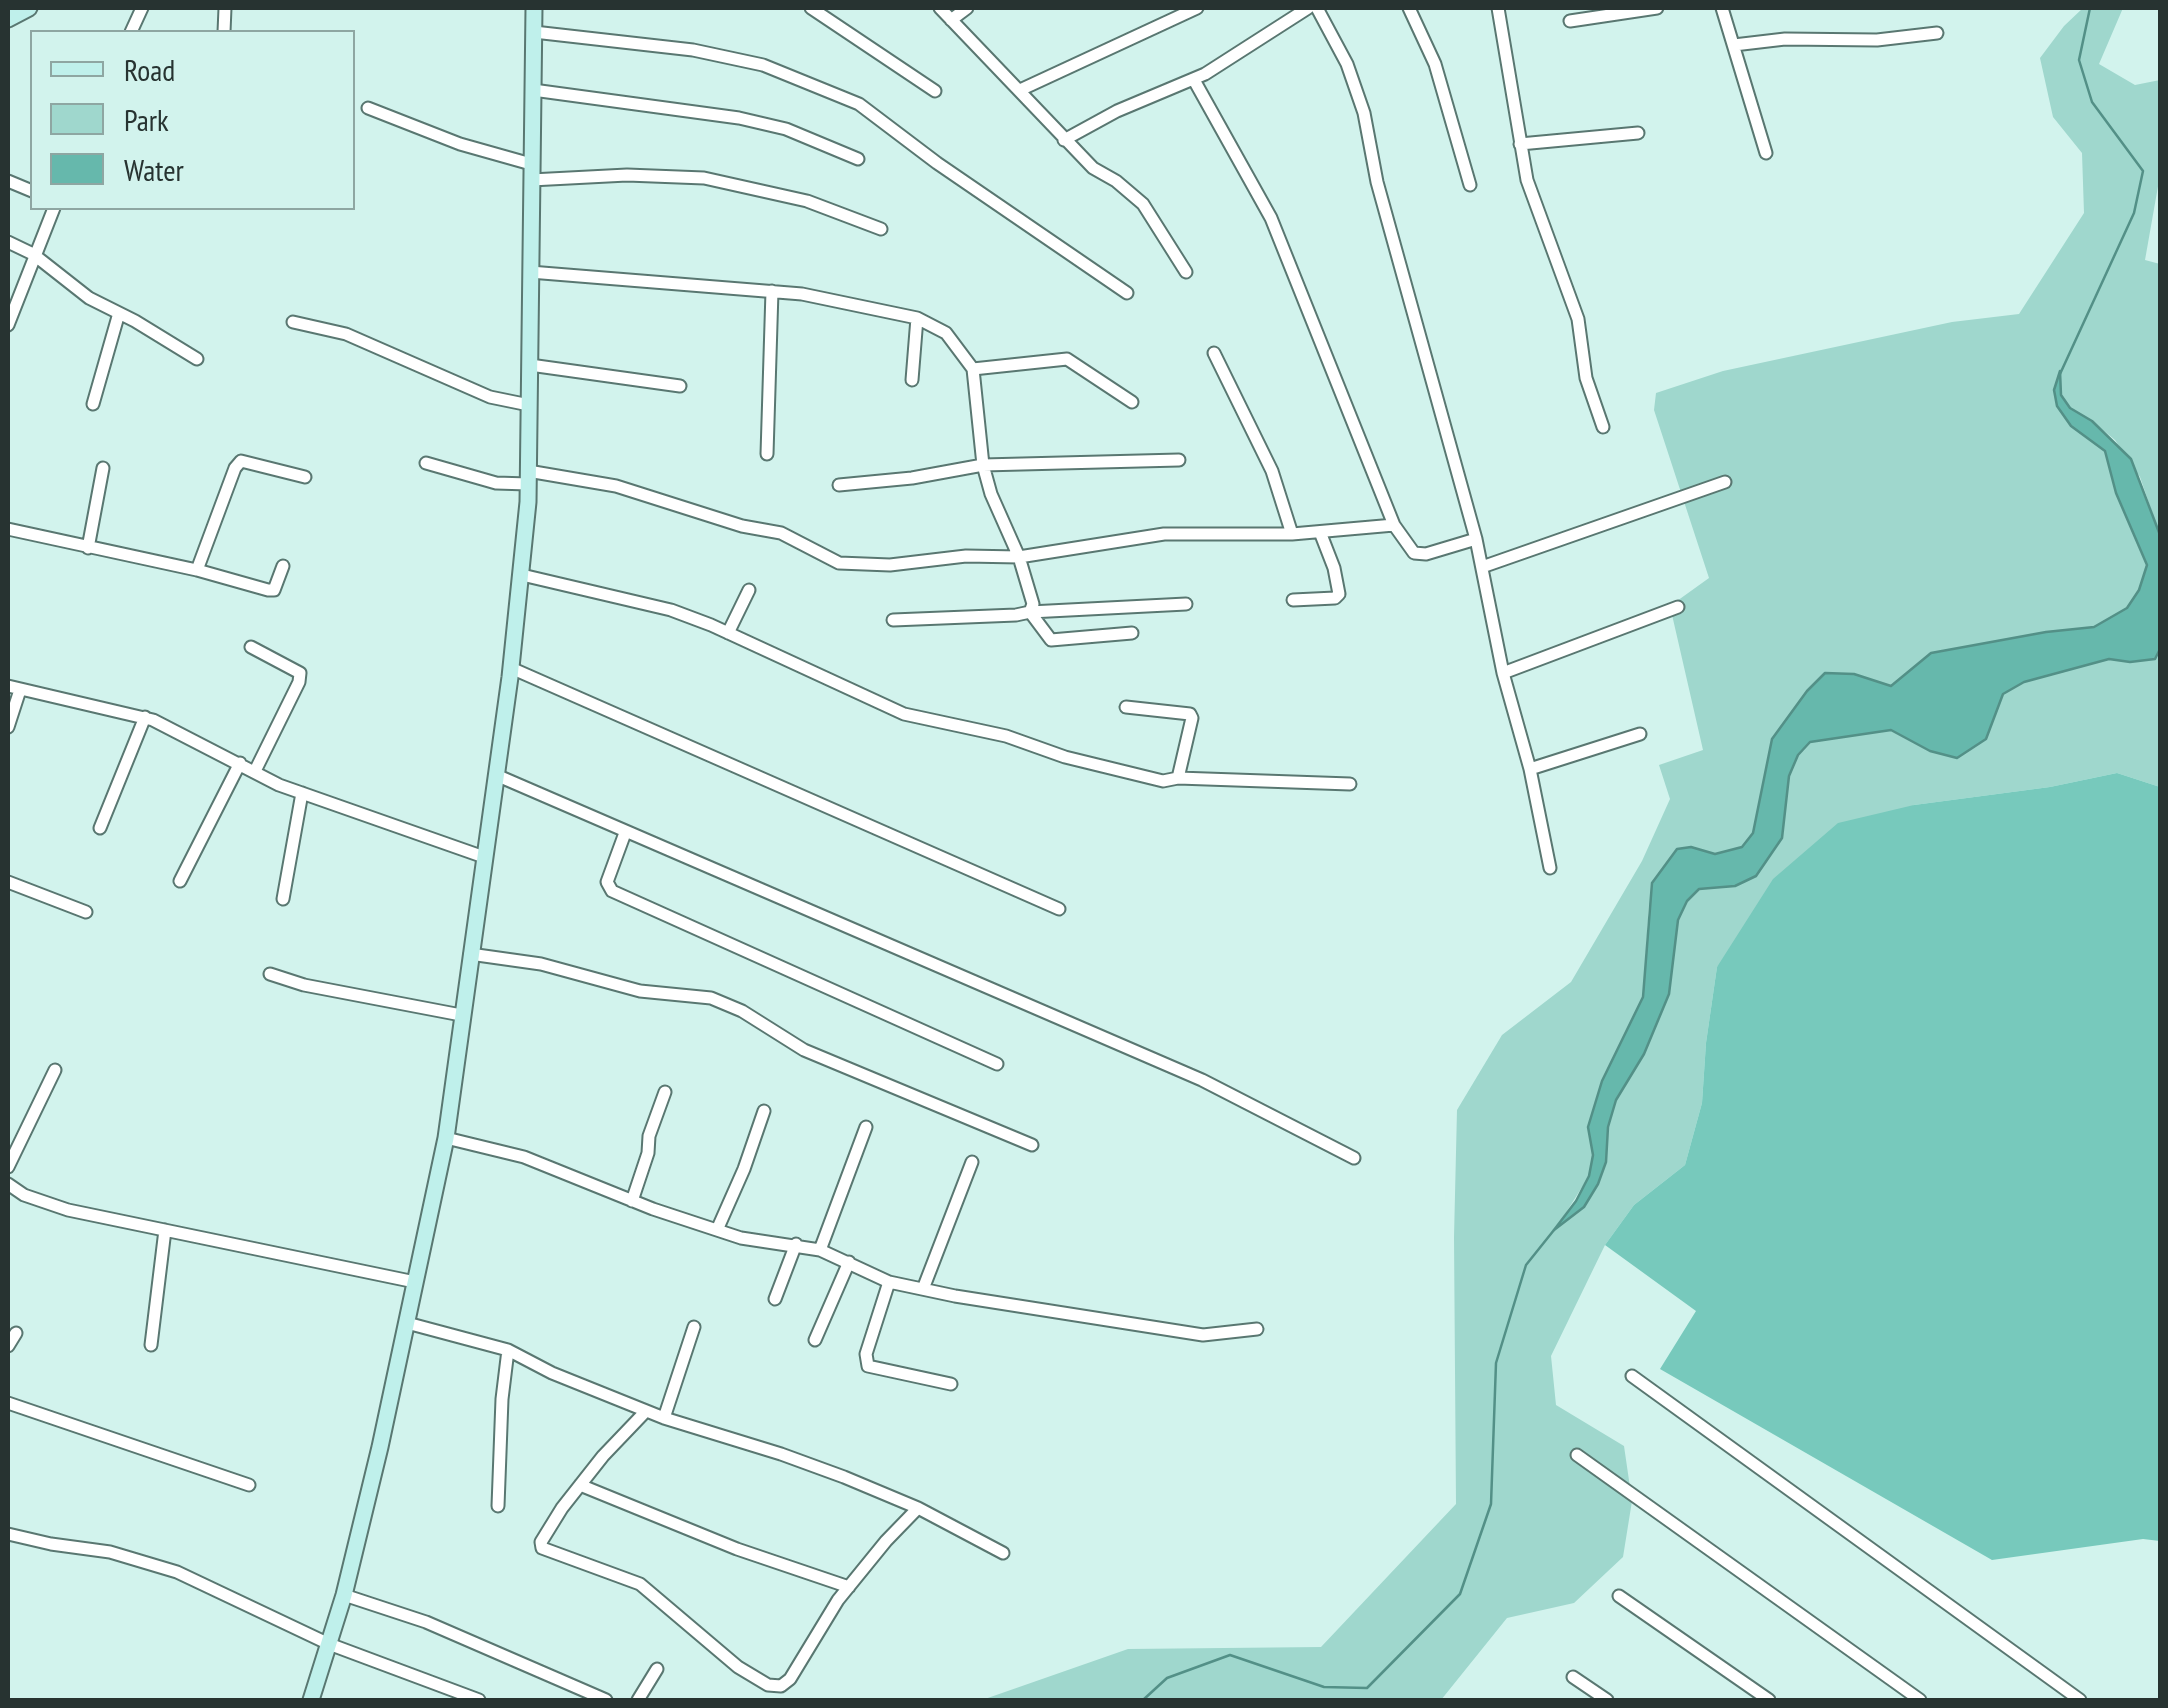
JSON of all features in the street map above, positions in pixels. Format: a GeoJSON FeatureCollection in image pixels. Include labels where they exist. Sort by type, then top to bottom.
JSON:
{"type":"FeatureCollection","features":[{"type":"Feature","properties":{"kind":"street"},"geometry":{"type":"LineString","coordinates":[[8,18],[29,8]]}},
{"type":"Feature","properties":{"kind":"street"},"geometry":{"type":"LineString","coordinates":[[311,1700],[344,1595],[446,1138],[511,668],[528,478],[534,8]]}},
{"type":"Feature","properties":{"kind":"street"},"geometry":{"type":"LineString","coordinates":[[810,8],[935,91]]}},
{"type":"Feature","properties":{"kind":"street"},"geometry":{"type":"LineString","coordinates":[[940,8],[1064,140],[1093,168],[1116,181],[1142,204],[1186,272]]}},
{"type":"Feature","properties":{"kind":"street"},"geometry":{"type":"LineString","coordinates":[[950,20],[967,8]]}},
{"type":"Feature","properties":{"kind":"street"},"geometry":{"type":"LineString","coordinates":[[1020,90],[1197,8]]}},
{"type":"Feature","properties":{"kind":"street"},"geometry":{"type":"LineString","coordinates":[[1064,140],[1117,111],[1194,80],[1308,8]]}},
{"type":"Feature","properties":{"kind":"street"},"geometry":{"type":"LineString","coordinates":[[1317,8],[1347,64],[1364,113],[1377,182],[1476,540],[1550,868]]}},
{"type":"Feature","properties":{"kind":"street"},"geometry":{"type":"LineString","coordinates":[[1409,8],[1434,64],[1470,185]]}},
{"type":"Feature","properties":{"kind":"street"},"geometry":{"type":"LineString","coordinates":[[1498,8],[1527,180],[1578,318],[1586,378],[1602,426]]}},
{"type":"Feature","properties":{"kind":"street"},"geometry":{"type":"LineString","coordinates":[[1570,21],[1657,8]]}},
{"type":"Feature","properties":{"kind":"street"},"geometry":{"type":"LineString","coordinates":[[1722,8],[1766,153]]}},
{"type":"Feature","properties":{"kind":"street"},"geometry":{"type":"LineString","coordinates":[[534,32],[693,50],[763,65],[859,104],[937,163],[1128,293]]}},
{"type":"Feature","properties":{"kind":"street"},"geometry":{"type":"LineString","coordinates":[[1734,45],[1784,39],[1876,40],[1937,33]]}},
{"type":"Feature","properties":{"kind":"street"},"geometry":{"type":"LineString","coordinates":[[1194,80],[1271,218],[1394,525],[1414,553],[1426,554],[1476,540]]}},
{"type":"Feature","properties":{"kind":"street"},"geometry":{"type":"LineString","coordinates":[[533,90],[739,118],[786,129],[858,159]]}},
{"type":"Feature","properties":{"kind":"street"},"geometry":{"type":"LineString","coordinates":[[368,108],[531,172],[704,178],[807,202],[881,229]]}},
{"type":"Feature","properties":{"kind":"street"},"geometry":{"type":"LineString","coordinates":[[1520,144],[1638,133]]}},
{"type":"Feature","properties":{"kind":"street"},"geometry":{"type":"LineString","coordinates":[[8,325],[53,210]]}},
{"type":"Feature","properties":{"kind":"street"},"geometry":{"type":"LineString","coordinates":[[8,242],[33,254],[89,298],[197,359]]}},
{"type":"Feature","properties":{"kind":"street"},"geometry":{"type":"LineString","coordinates":[[530,272],[802,294],[917,318],[946,333],[973,369],[983,465],[991,494],[1019,557],[1033,604],[1030,612]]}},
{"type":"Feature","properties":{"kind":"street"},"geometry":{"type":"LineString","coordinates":[[767,454],[772,292]]}},
{"type":"Feature","properties":{"kind":"street"},"geometry":{"type":"LineString","coordinates":[[93,404],[119,313]]}},
{"type":"Feature","properties":{"kind":"street"},"geometry":{"type":"LineString","coordinates":[[912,380],[917,318]]}},
{"type":"Feature","properties":{"kind":"street"},"geometry":{"type":"LineString","coordinates":[[294,322],[346,334],[490,396],[529,405]]}},
{"type":"Feature","properties":{"kind":"street"},"geometry":{"type":"LineString","coordinates":[[1214,354],[1272,471],[1292,534]]}},
{"type":"Feature","properties":{"kind":"street"},"geometry":{"type":"LineString","coordinates":[[973,369],[1067,359],[1132,402]]}},
{"type":"Feature","properties":{"kind":"street"},"geometry":{"type":"LineString","coordinates":[[530,365],[680,386]]}},
{"type":"Feature","properties":{"kind":"street"},"geometry":{"type":"LineString","coordinates":[[838,485],[912,478],[983,465],[1179,460]]}},
{"type":"Feature","properties":{"kind":"street"},"geometry":{"type":"LineString","coordinates":[[197,570],[241,461],[305,477]]}},
{"type":"Feature","properties":{"kind":"street"},"geometry":{"type":"LineString","coordinates":[[426,463],[496,483],[528,478],[616,486],[742,526],[782,533],[839,562],[890,564],[966,556],[1019,557],[1164,534],[1292,534],[1394,525]]}},
{"type":"Feature","properties":{"kind":"street"},"geometry":{"type":"LineString","coordinates":[[88,548],[104,468]]}},
{"type":"Feature","properties":{"kind":"street"},"geometry":{"type":"LineString","coordinates":[[1482,568],[1725,482]]}},
{"type":"Feature","properties":{"kind":"street"},"geometry":{"type":"LineString","coordinates":[[8,529],[274,590],[283,566]]}},
{"type":"Feature","properties":{"kind":"street"},"geometry":{"type":"LineString","coordinates":[[1293,600],[1334,598],[1338,594],[1334,568],[1320,532]]}},
{"type":"Feature","properties":{"kind":"street"},"geometry":{"type":"LineString","coordinates":[[522,575],[671,610],[904,714],[1006,736],[1065,757],[1163,781],[1178,778],[1350,784]]}},
{"type":"Feature","properties":{"kind":"street"},"geometry":{"type":"LineString","coordinates":[[728,633],[750,590]]}},
{"type":"Feature","properties":{"kind":"street"},"geometry":{"type":"LineString","coordinates":[[893,620],[1186,604]]}},
{"type":"Feature","properties":{"kind":"street"},"geometry":{"type":"LineString","coordinates":[[1503,673],[1678,607]]}},
{"type":"Feature","properties":{"kind":"street"},"geometry":{"type":"LineString","coordinates":[[1030,612],[1050,640],[1132,634]]}},
{"type":"Feature","properties":{"kind":"street"},"geometry":{"type":"LineString","coordinates":[[251,646],[300,674],[255,772]]}},
{"type":"Feature","properties":{"kind":"street"},"geometry":{"type":"LineString","coordinates":[[511,668],[1059,909]]}},
{"type":"Feature","properties":{"kind":"street"},"geometry":{"type":"LineString","coordinates":[[8,728],[14,688],[145,718],[302,793],[484,856]]}},
{"type":"Feature","properties":{"kind":"street"},"geometry":{"type":"LineString","coordinates":[[1126,707],[1190,714],[1178,778]]}},
{"type":"Feature","properties":{"kind":"street"},"geometry":{"type":"LineString","coordinates":[[100,828],[145,718]]}},
{"type":"Feature","properties":{"kind":"street"},"geometry":{"type":"LineString","coordinates":[[1530,770],[1640,734]]}},
{"type":"Feature","properties":{"kind":"street"},"geometry":{"type":"LineString","coordinates":[[180,881],[240,763]]}},
{"type":"Feature","properties":{"kind":"street"},"geometry":{"type":"LineString","coordinates":[[496,775],[1202,1080],[1354,1158]]}},
{"type":"Feature","properties":{"kind":"street"},"geometry":{"type":"LineString","coordinates":[[283,899],[302,793]]}},
{"type":"Feature","properties":{"kind":"street"},"geometry":{"type":"LineString","coordinates":[[625,833],[607,882],[612,891],[997,1064]]}},
{"type":"Feature","properties":{"kind":"street"},"geometry":{"type":"LineString","coordinates":[[8,882],[86,912]]}},
{"type":"Feature","properties":{"kind":"street"},"geometry":{"type":"LineString","coordinates":[[470,954],[541,964],[640,991],[711,998],[742,1010],[804,1050],[1032,1146]]}},
{"type":"Feature","properties":{"kind":"street"},"geometry":{"type":"LineString","coordinates":[[270,974],[319,988],[461,1015]]}},
{"type":"Feature","properties":{"kind":"street"},"geometry":{"type":"LineString","coordinates":[[8,1167],[54,1070]]}},
{"type":"Feature","properties":{"kind":"street"},"geometry":{"type":"LineString","coordinates":[[632,1200],[648,1154],[648,1136],[665,1092]]}},
{"type":"Feature","properties":{"kind":"street"},"geometry":{"type":"LineString","coordinates":[[717,1230],[764,1111]]}},
{"type":"Feature","properties":{"kind":"street"},"geometry":{"type":"LineString","coordinates":[[820,1250],[866,1127]]}},
{"type":"Feature","properties":{"kind":"street"},"geometry":{"type":"LineString","coordinates":[[446,1138],[524,1157],[717,1230],[820,1250],[889,1282],[1203,1335],[1257,1329]]}},
{"type":"Feature","properties":{"kind":"street"},"geometry":{"type":"LineString","coordinates":[[924,1289],[972,1162]]}},
{"type":"Feature","properties":{"kind":"street"},"geometry":{"type":"LineString","coordinates":[[8,1184],[24,1195],[68,1210],[415,1282]]}},
{"type":"Feature","properties":{"kind":"street"},"geometry":{"type":"LineString","coordinates":[[151,1345],[165,1230]]}},
{"type":"Feature","properties":{"kind":"street"},"geometry":{"type":"LineString","coordinates":[[775,1300],[796,1244]]}},
{"type":"Feature","properties":{"kind":"street"},"geometry":{"type":"LineString","coordinates":[[815,1340],[849,1262]]}},
{"type":"Feature","properties":{"kind":"street"},"geometry":{"type":"LineString","coordinates":[[889,1282],[866,1354],[868,1366],[951,1384]]}},
{"type":"Feature","properties":{"kind":"street"},"geometry":{"type":"LineString","coordinates":[[407,1323],[508,1350],[552,1373],[664,1418],[782,1454],[918,1508],[1003,1553]]}},
{"type":"Feature","properties":{"kind":"street"},"geometry":{"type":"LineString","coordinates":[[664,1418],[694,1327]]}},
{"type":"Feature","properties":{"kind":"street"},"geometry":{"type":"LineString","coordinates":[[8,1346],[16,1333]]}},
{"type":"Feature","properties":{"kind":"street"},"geometry":{"type":"LineString","coordinates":[[498,1506],[508,1350]]}},
{"type":"Feature","properties":{"kind":"street"},"geometry":{"type":"LineString","coordinates":[[1632,1376],[2080,1700]]}},
{"type":"Feature","properties":{"kind":"street"},"geometry":{"type":"LineString","coordinates":[[8,1403],[250,1485]]}},
{"type":"Feature","properties":{"kind":"street"},"geometry":{"type":"LineString","coordinates":[[646,1411],[580,1485],[541,1542],[542,1548],[640,1584],[738,1667],[768,1685],[781,1686],[790,1679],[849,1587],[918,1508]]}},
{"type":"Feature","properties":{"kind":"street"},"geometry":{"type":"LineString","coordinates":[[1577,1454],[1920,1700]]}},
{"type":"Feature","properties":{"kind":"street"},"geometry":{"type":"LineString","coordinates":[[580,1485],[737,1549],[849,1587]]}},
{"type":"Feature","properties":{"kind":"street"},"geometry":{"type":"LineString","coordinates":[[8,1534],[110,1552],[178,1572],[329,1644],[480,1700]]}},
{"type":"Feature","properties":{"kind":"street"},"geometry":{"type":"LineString","coordinates":[[344,1595],[426,1622],[606,1700]]}},
{"type":"Feature","properties":{"kind":"street"},"geometry":{"type":"LineString","coordinates":[[1619,1596],[1768,1700]]}},
{"type":"Feature","properties":{"kind":"street"},"geometry":{"type":"LineString","coordinates":[[638,1700],[658,1669]]}},
{"type":"Feature","properties":{"kind":"street"},"geometry":{"type":"LineString","coordinates":[[1572,1676],[1607,1700]]}},
{"type":"Feature","properties":{"kind":"green space"},"geometry":{"type":"Polygon","coordinates":[[[2083,8],[2123,8],[2099,64],[2135,85],[2160,80],[2160,175],[2145,260],[2160,264],[2160,535],[2140,477],[2115,440],[2070,409],[2054,390],[2071,426],[2105,451],[2116,493],[2147,566],[2139,590],[2127,608],[2094,627],[1931,653],[1891,686],[1854,674],[1772,739],[1753,833],[1742,847],[1715,854],[1691,847],[1649,905],[1643,997],[1602,1081],[1588,1127],[1593,1155],[1589,1176],[1557,1227],[1606,1162],[1608,1127],[1616,1100],[1653,1034],[1678,920],[1687,901],[1699,889],[1735,886],[1782,838],[1789,776],[1798,755],[1811,742],[1891,730],[1930,751],[1995,717],[2003,694],[2024,682],[2109,659],[2155,659],[2160,649],[2160,787],[2117,773],[2050,787],[1914,805],[1717,967],[1702,1103],[1685,1165],[1634,1205],[1605,1245],[1551,1356],[1556,1405],[1624,1446],[1632,1501],[1623,1557],[1574,1603],[1507,1618],[1441,1700],[982,1700],[1128,1649],[1321,1647],[1456,1504],[1457,1110],[1502,1035],[1571,982],[1642,861],[1670,799],[1659,765],[1703,750],[1670,606],[1709,578],[1654,410],[1656,393],[1723,371],[1952,322],[2019,314],[2084,213],[2082,153],[2053,117],[2040,58],[2083,8]]]}},
{"type":"Feature","properties":{"kind":"shaded area"},"geometry":{"type":"Polygon","coordinates":[[[2117,773],[2160,787],[2160,1541],[2143,1539],[1992,1560],[1660,1369],[1696,1311],[1605,1245],[1634,1205],[1685,1165],[1702,1103],[1717,967],[1773,879],[1838,823],[1914,805],[2050,787],[2117,773]]]}},
{"type":"Feature","properties":{"kind":"water"},"geometry":{"type":"Polygon","coordinates":[[[2060,371],[2061,395],[2070,408],[2092,421],[2131,459],[2160,535],[2160,649],[2155,659],[2109,659],[2024,682],[2003,694],[1986,739],[1957,758],[1930,751],[1891,730],[1810,742],[1798,755],[1789,776],[1782,838],[1756,876],[1735,886],[1699,889],[1687,901],[1678,920],[1669,994],[1644,1054],[1616,1100],[1608,1127],[1606,1162],[1598,1184],[1584,1207],[1554,1230],[1589,1176],[1593,1155],[1588,1127],[1602,1081],[1643,997],[1652,883],[1677,849],[1691,847],[1715,854],[1742,847],[1753,833],[1772,739],[1807,691],[1825,673],[1854,674],[1891,686],[1931,653],[2094,627],[2127,608],[2139,590],[2147,565],[2116,493],[2105,451],[2071,426],[2057,406],[2054,390],[2060,371]]]}},
{"type":"Feature","properties":{"kind":"waterway"},"geometry":{"type":"LineString","coordinates":[[2060,374],[2134,213],[2143,171],[2092,102],[2079,60],[2090,8]]}},
{"type":"Feature","properties":{"kind":"waterway"},"geometry":{"type":"LineString","coordinates":[[1143,1700],[1167,1678],[1230,1655],[1324,1687],[1367,1688],[1460,1594],[1491,1504],[1496,1363],[1526,1265],[1554,1230]]}}]}
